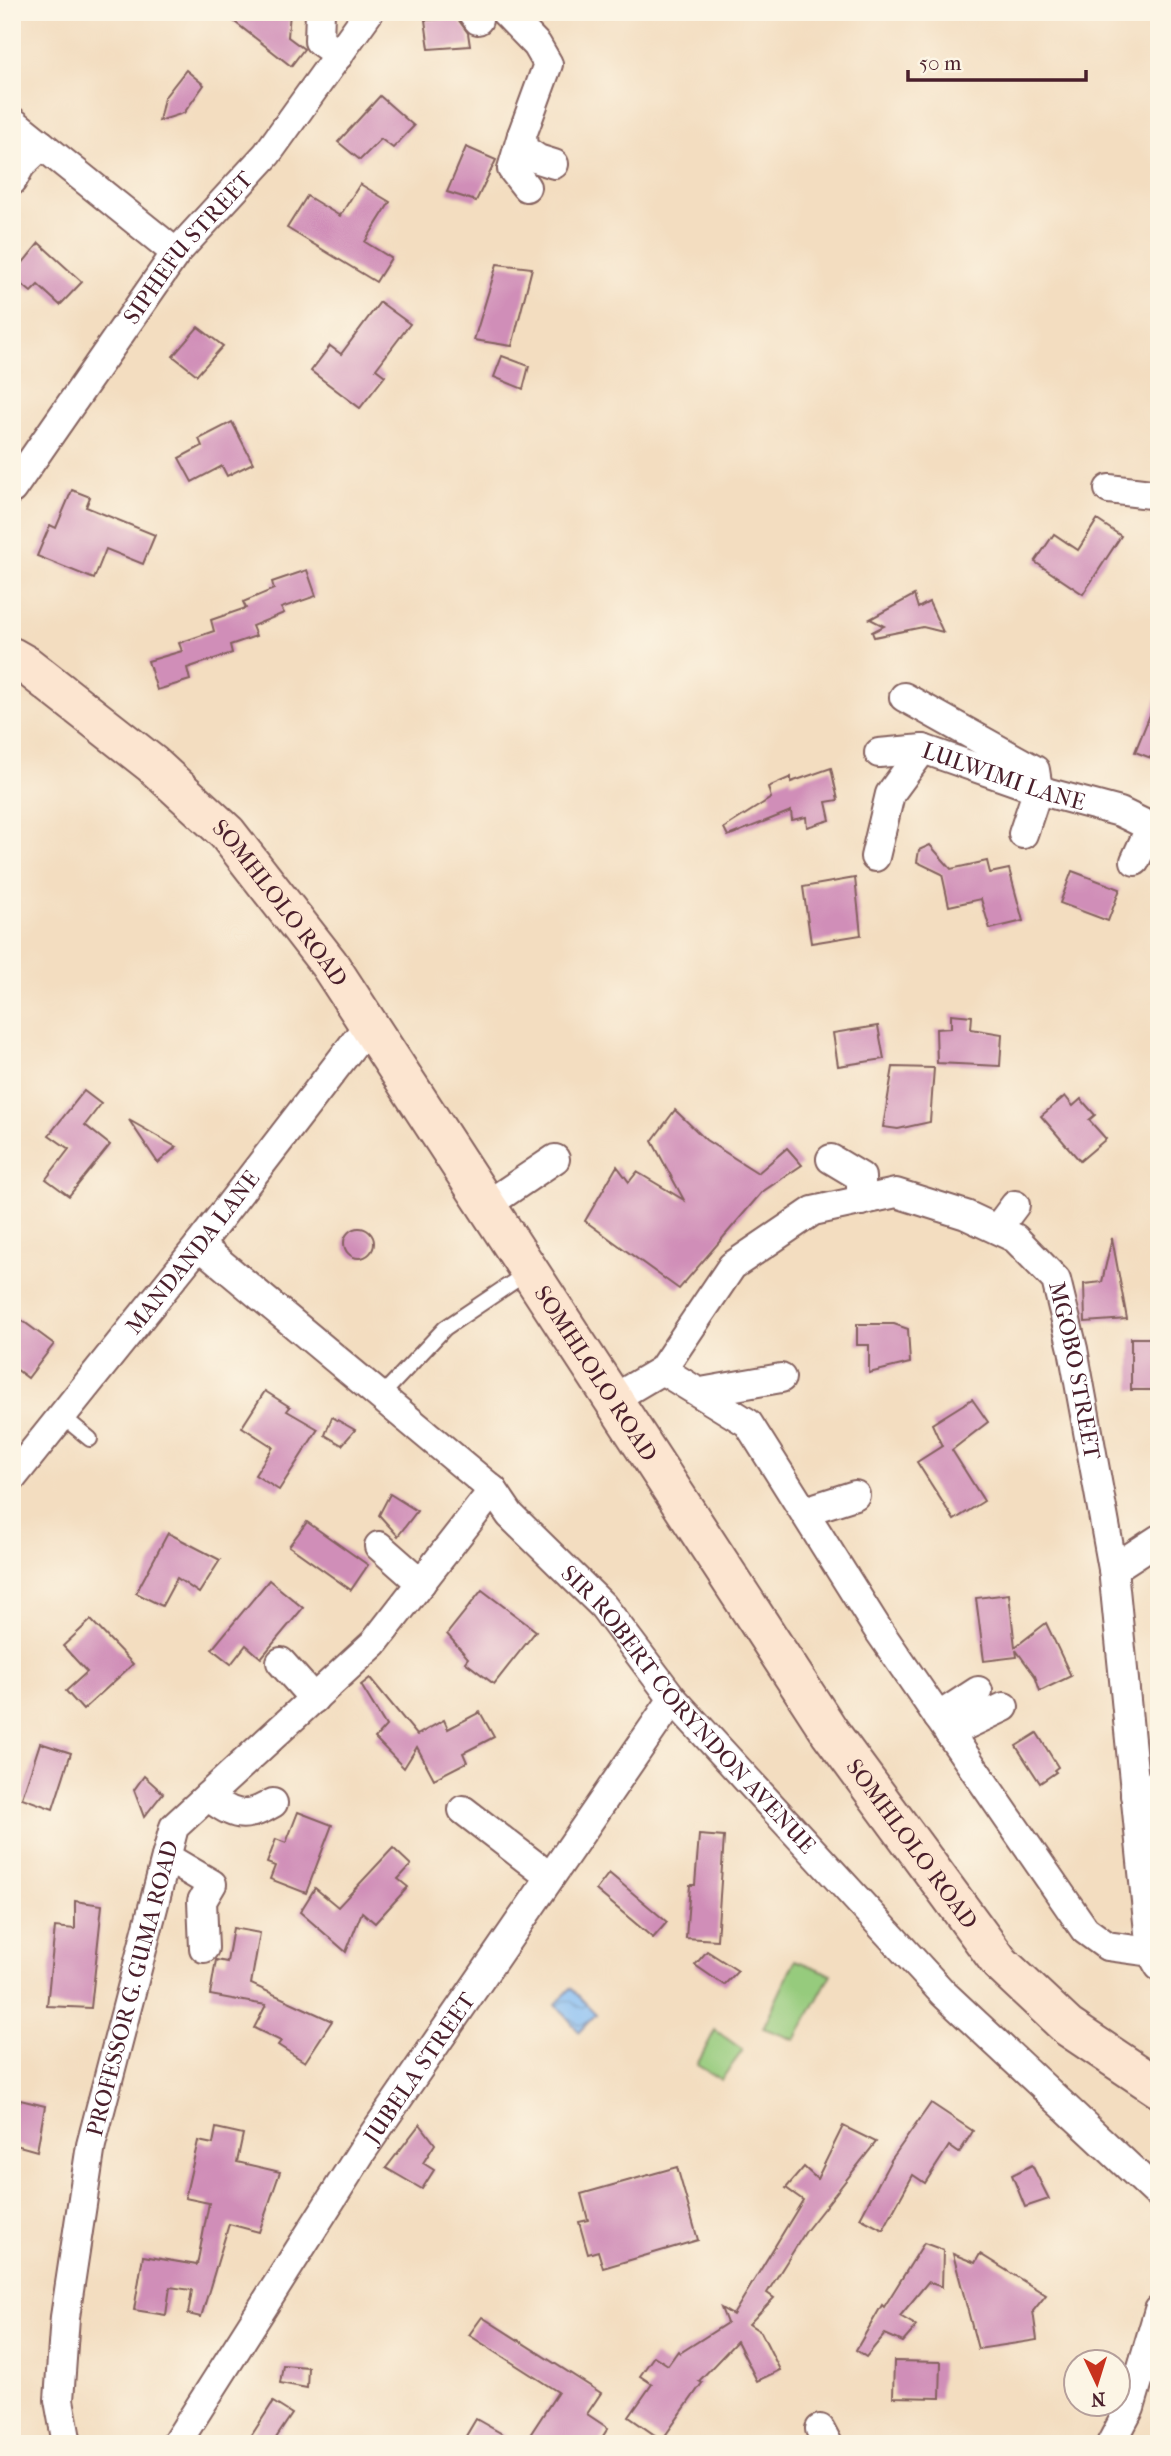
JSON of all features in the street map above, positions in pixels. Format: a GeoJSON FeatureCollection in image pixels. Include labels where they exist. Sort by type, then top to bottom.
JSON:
{"type":"FeatureCollection","features":[{"type":"Feature","properties":{"kind":"main road","name":"SOMHLOLO ROAD"},"geometry":{"type":"LineString","coordinates":[[17,657],[152,764],[227,833],[329,964],[830,1732],[1000,1964],[1068,2027],[1159,2088]]}},
{"type":"Feature","properties":{"kind":"street"},"geometry":{"type":"LineString","coordinates":[[320,12],[318,41],[339,54]]}},
{"type":"Feature","properties":{"kind":"street","name":"SIPHEFU STREET"},"geometry":{"type":"LineString","coordinates":[[12,489],[176,253],[267,154],[369,12]]}},
{"type":"Feature","properties":{"kind":"street"},"geometry":{"type":"LineString","coordinates":[[506,12],[537,45],[548,64],[512,169],[526,187]]}},
{"type":"Feature","properties":{"kind":"street"},"geometry":{"type":"LineString","coordinates":[[12,121],[176,253]]}},
{"type":"Feature","properties":{"kind":"street"},"geometry":{"type":"LineString","coordinates":[[522,135],[523,149],[538,159],[554,164]]}},
{"type":"Feature","properties":{"kind":"street"},"geometry":{"type":"LineString","coordinates":[[12,181],[21,165],[42,145]]}},
{"type":"Feature","properties":{"kind":"street"},"geometry":{"type":"LineString","coordinates":[[1109,489],[1159,495]]}},
{"type":"Feature","properties":{"kind":"street"},"geometry":{"type":"LineString","coordinates":[[904,697],[1035,771],[1038,789],[1023,834]]}},
{"type":"Feature","properties":{"kind":"street"},"geometry":{"type":"LineString","coordinates":[[879,753],[923,749]]}},
{"type":"Feature","properties":{"kind":"street","name":"LULWIMI LANE"},"geometry":{"type":"LineString","coordinates":[[875,858],[890,794],[923,749],[1038,789],[1120,812],[1155,828]]}},
{"type":"Feature","properties":{"kind":"street"},"geometry":{"type":"LineString","coordinates":[[1135,861],[1155,828]]}},
{"type":"Feature","properties":{"kind":"street","name":"MANDANDA LANE"},"geometry":{"type":"LineString","coordinates":[[12,1478],[199,1245],[369,1024]]}},
{"type":"Feature","properties":{"kind":"street"},"geometry":{"type":"LineString","coordinates":[[487,1205],[555,1159]]}},
{"type":"Feature","properties":{"kind":"street"},"geometry":{"type":"LineString","coordinates":[[831,1159],[861,1177],[860,1201]]}},
{"type":"Feature","properties":{"kind":"street","name":"MGOBO STREET"},"geometry":{"type":"LineString","coordinates":[[613,1399],[662,1370],[732,1266],[813,1211],[896,1194],[966,1215],[1015,1238],[1056,1279],[1073,1349],[1113,1569],[1147,1788],[1155,1959]]}},
{"type":"Feature","properties":{"kind":"street"},"geometry":{"type":"LineString","coordinates":[[997,1229],[1015,1205]]}},
{"type":"Feature","properties":{"kind":"street","name":"SIR ROBERT CORYNDON AVENUE"},"geometry":{"type":"LineString","coordinates":[[199,1245],[493,1490],[510,1515],[603,1606],[673,1699],[943,1993],[1159,2195]]}},
{"type":"Feature","properties":{"kind":"street"},"geometry":{"type":"LineString","coordinates":[[662,1370],[748,1423],[785,1487],[805,1511],[877,1628],[1085,1930],[1107,1946],[1155,1959]]}},
{"type":"Feature","properties":{"kind":"street"},"geometry":{"type":"LineString","coordinates":[[701,1392],[781,1378]]}},
{"type":"Feature","properties":{"kind":"street","name":"PROFESSOR G. GUMA ROAD"},"geometry":{"type":"LineString","coordinates":[[67,2444],[59,2400],[65,2317],[91,2145],[174,1827],[374,1643],[493,1490]]}},
{"type":"Feature","properties":{"kind":"street"},"geometry":{"type":"LineString","coordinates":[[805,1511],[855,1495]]}},
{"type":"Feature","properties":{"kind":"street"},"geometry":{"type":"LineString","coordinates":[[1113,1569],[1159,1539]]}},
{"type":"Feature","properties":{"kind":"street"},"geometry":{"type":"LineString","coordinates":[[379,1546],[421,1583]]}},
{"type":"Feature","properties":{"kind":"street"},"geometry":{"type":"LineString","coordinates":[[281,1662],[314,1699]]}},
{"type":"Feature","properties":{"kind":"street"},"geometry":{"type":"LineString","coordinates":[[943,1725],[978,1691]]}},
{"type":"Feature","properties":{"kind":"street","name":"JUBELA STREET"},"geometry":{"type":"LineString","coordinates":[[176,2444],[362,2151],[673,1699]]}},
{"type":"Feature","properties":{"kind":"street"},"geometry":{"type":"LineString","coordinates":[[943,1725],[1004,1707]]}},
{"type":"Feature","properties":{"kind":"street"},"geometry":{"type":"LineString","coordinates":[[208,1796],[229,1813],[255,1814],[273,1803]]}},
{"type":"Feature","properties":{"kind":"street"},"geometry":{"type":"LineString","coordinates":[[463,1811],[550,1877]]}},
{"type":"Feature","properties":{"kind":"street"},"geometry":{"type":"LineString","coordinates":[[166,1857],[212,1884],[202,1901],[204,1948]]}},
{"type":"Feature","properties":{"kind":"street"},"geometry":{"type":"LineString","coordinates":[[1111,2444],[1130,2408],[1159,2310]]}},
{"type":"Feature","properties":{"kind":"lane"},"geometry":{"type":"LineString","coordinates":[[380,1397],[445,1328],[529,1271]]}},
{"type":"Feature","properties":{"kind":"lane"},"geometry":{"type":"LineString","coordinates":[[62,1416],[90,1439]]}},
{"type":"Feature","properties":{"kind":"green space"},"geometry":{"type":"Polygon","coordinates":[[[795,1960],[831,1974],[795,2040],[763,2028],[795,1960]]]}},
{"type":"Feature","properties":{"kind":"green space"},"geometry":{"type":"Polygon","coordinates":[[[715,2030],[743,2050],[721,2080],[697,2065],[715,2030]]]}},
{"type":"Feature","properties":{"kind":"water"},"geometry":{"type":"Polygon","coordinates":[[[571,1988],[596,2014],[579,2032],[556,2004],[571,1988]]]}},
{"type":"Feature","properties":{"kind":"building"},"geometry":{"type":"Polygon","coordinates":[[[222,12],[290,12],[288,37],[304,49],[291,66],[222,12]]]}},
{"type":"Feature","properties":{"kind":"building"},"geometry":{"type":"Polygon","coordinates":[[[457,18],[468,33],[470,46],[429,49],[425,20],[457,18]]]}},
{"type":"Feature","properties":{"kind":"building"},"geometry":{"type":"Polygon","coordinates":[[[186,70],[204,85],[184,113],[159,121],[164,98],[186,70]]]}},
{"type":"Feature","properties":{"kind":"building"},"geometry":{"type":"Polygon","coordinates":[[[380,96],[414,126],[393,148],[381,139],[360,160],[338,142],[380,96]]]}},
{"type":"Feature","properties":{"kind":"building"},"geometry":{"type":"Polygon","coordinates":[[[466,147],[496,160],[476,201],[447,192],[466,147]]]}},
{"type":"Feature","properties":{"kind":"building"},"geometry":{"type":"Polygon","coordinates":[[[360,184],[390,202],[365,242],[391,258],[376,282],[287,228],[307,196],[340,216],[360,184]]]}},
{"type":"Feature","properties":{"kind":"building"},"geometry":{"type":"Polygon","coordinates":[[[39,243],[82,282],[60,305],[38,285],[31,292],[12,276],[39,243]]]}},
{"type":"Feature","properties":{"kind":"building"},"geometry":{"type":"Polygon","coordinates":[[[497,264],[532,268],[512,346],[474,340],[497,264]]]}},
{"type":"Feature","properties":{"kind":"building"},"geometry":{"type":"Polygon","coordinates":[[[380,302],[410,324],[376,369],[385,376],[360,408],[311,371],[330,346],[341,354],[380,302]]]}},
{"type":"Feature","properties":{"kind":"building"},"geometry":{"type":"Polygon","coordinates":[[[198,327],[223,346],[197,375],[173,356],[198,327]]]}},
{"type":"Feature","properties":{"kind":"building"},"geometry":{"type":"Polygon","coordinates":[[[502,356],[529,366],[523,389],[494,377],[502,356]]]}},
{"type":"Feature","properties":{"kind":"building"},"geometry":{"type":"Polygon","coordinates":[[[232,422],[253,463],[227,476],[222,466],[192,482],[179,458],[202,446],[199,439],[232,422]]]}},
{"type":"Feature","properties":{"kind":"building"},"geometry":{"type":"Polygon","coordinates":[[[72,490],[90,497],[86,507],[155,535],[143,564],[106,549],[94,579],[37,556],[50,525],[56,528],[72,490]]]}},
{"type":"Feature","properties":{"kind":"building"},"geometry":{"type":"Polygon","coordinates":[[[1097,520],[1121,536],[1083,594],[1035,562],[1054,534],[1078,550],[1097,520]]]}},
{"type":"Feature","properties":{"kind":"building"},"geometry":{"type":"Polygon","coordinates":[[[307,570],[316,596],[281,608],[284,613],[252,626],[256,636],[230,645],[232,653],[187,668],[190,680],[157,690],[148,661],[182,651],[179,643],[214,631],[211,620],[246,608],[243,602],[274,589],[272,582],[307,570]]]}},
{"type":"Feature","properties":{"kind":"building"},"geometry":{"type":"Polygon","coordinates":[[[914,595],[918,608],[929,602],[943,632],[923,627],[874,637],[872,632],[884,626],[870,619],[914,595]]]}},
{"type":"Feature","properties":{"kind":"building"},"geometry":{"type":"Polygon","coordinates":[[[1159,695],[1159,761],[1135,752],[1159,695]]]}},
{"type":"Feature","properties":{"kind":"building"},"geometry":{"type":"Polygon","coordinates":[[[831,768],[838,800],[826,802],[830,820],[807,827],[806,817],[792,820],[791,811],[728,836],[724,828],[771,798],[768,787],[791,777],[791,782],[831,768]]]}},
{"type":"Feature","properties":{"kind":"building"},"geometry":{"type":"Polygon","coordinates":[[[930,845],[951,869],[987,861],[990,873],[1009,869],[1023,921],[990,929],[981,899],[949,906],[942,874],[917,862],[919,850],[930,845]]]}},
{"type":"Feature","properties":{"kind":"building"},"geometry":{"type":"Polygon","coordinates":[[[1072,871],[1120,889],[1108,921],[1060,903],[1072,871]]]}},
{"type":"Feature","properties":{"kind":"building"},"geometry":{"type":"Polygon","coordinates":[[[855,878],[861,935],[811,943],[803,887],[855,878]]]}},
{"type":"Feature","properties":{"kind":"building"},"geometry":{"type":"Polygon","coordinates":[[[951,1014],[972,1016],[971,1029],[1002,1034],[1000,1066],[937,1063],[936,1029],[951,1028],[951,1014]]]}},
{"type":"Feature","properties":{"kind":"building"},"geometry":{"type":"Polygon","coordinates":[[[878,1026],[884,1059],[838,1066],[833,1033],[878,1026]]]}},
{"type":"Feature","properties":{"kind":"building"},"geometry":{"type":"Polygon","coordinates":[[[893,1067],[934,1068],[930,1122],[898,1129],[883,1127],[893,1067]]]}},
{"type":"Feature","properties":{"kind":"building"},"geometry":{"type":"Polygon","coordinates":[[[84,1091],[101,1104],[85,1125],[110,1145],[69,1196],[46,1179],[69,1149],[49,1135],[84,1091]]]}},
{"type":"Feature","properties":{"kind":"building"},"geometry":{"type":"Polygon","coordinates":[[[1065,1096],[1073,1106],[1081,1099],[1095,1115],[1089,1120],[1106,1139],[1080,1161],[1041,1116],[1065,1096]]]}},
{"type":"Feature","properties":{"kind":"building"},"geometry":{"type":"Polygon","coordinates":[[[675,1110],[706,1140],[758,1173],[787,1148],[802,1165],[762,1192],[679,1289],[585,1221],[617,1166],[629,1182],[637,1172],[684,1200],[652,1141],[675,1110]]]}},
{"type":"Feature","properties":{"kind":"building"},"geometry":{"type":"Polygon","coordinates":[[[129,1120],[176,1147],[158,1163],[129,1120]]]}},
{"type":"Feature","properties":{"kind":"building"},"geometry":{"type":"Polygon","coordinates":[[[359,1228],[370,1232],[374,1243],[370,1254],[359,1258],[348,1254],[344,1243],[348,1232],[359,1228]]]}},
{"type":"Feature","properties":{"kind":"building"},"geometry":{"type":"Polygon","coordinates":[[[1112,1238],[1127,1319],[1085,1322],[1084,1284],[1102,1282],[1112,1238]]]}},
{"type":"Feature","properties":{"kind":"building"},"geometry":{"type":"Polygon","coordinates":[[[12,1313],[54,1344],[28,1378],[12,1366],[12,1313]]]}},
{"type":"Feature","properties":{"kind":"building"},"geometry":{"type":"Polygon","coordinates":[[[857,1324],[894,1324],[908,1329],[910,1363],[869,1373],[869,1345],[857,1345],[857,1324]]]}},
{"type":"Feature","properties":{"kind":"building"},"geometry":{"type":"Polygon","coordinates":[[[1131,1338],[1159,1338],[1159,1390],[1131,1390],[1131,1338]]]}},
{"type":"Feature","properties":{"kind":"building"},"geometry":{"type":"Polygon","coordinates":[[[265,1391],[290,1407],[287,1411],[318,1429],[279,1490],[255,1475],[273,1447],[242,1427],[265,1391]]]}},
{"type":"Feature","properties":{"kind":"building"},"geometry":{"type":"Polygon","coordinates":[[[972,1399],[988,1422],[952,1450],[984,1501],[954,1520],[917,1462],[942,1446],[932,1424],[972,1399]]]}},
{"type":"Feature","properties":{"kind":"building"},"geometry":{"type":"Polygon","coordinates":[[[332,1417],[355,1430],[342,1445],[325,1435],[332,1417]]]}},
{"type":"Feature","properties":{"kind":"building"},"geometry":{"type":"Polygon","coordinates":[[[390,1494],[417,1511],[398,1536],[379,1515],[390,1494]]]}},
{"type":"Feature","properties":{"kind":"building"},"geometry":{"type":"Polygon","coordinates":[[[307,1522],[368,1565],[351,1590],[289,1546],[307,1522]]]}},
{"type":"Feature","properties":{"kind":"building"},"geometry":{"type":"Polygon","coordinates":[[[168,1533],[220,1560],[199,1593],[177,1578],[162,1606],[136,1593],[168,1533]]]}},
{"type":"Feature","properties":{"kind":"building"},"geometry":{"type":"Polygon","coordinates":[[[269,1580],[303,1608],[261,1658],[246,1645],[231,1664],[212,1649],[269,1580]]]}},
{"type":"Feature","properties":{"kind":"building"},"geometry":{"type":"Polygon","coordinates":[[[482,1590],[536,1631],[494,1684],[465,1662],[468,1658],[447,1634],[482,1590]]]}},
{"type":"Feature","properties":{"kind":"building"},"geometry":{"type":"Polygon","coordinates":[[[1009,1594],[1015,1647],[1046,1623],[1071,1676],[1040,1691],[1035,1676],[1016,1650],[1017,1657],[984,1661],[976,1598],[1009,1594]]]}},
{"type":"Feature","properties":{"kind":"building"},"geometry":{"type":"Polygon","coordinates":[[[91,1620],[133,1664],[83,1710],[66,1691],[87,1672],[63,1646],[91,1620]]]}},
{"type":"Feature","properties":{"kind":"building"},"geometry":{"type":"Polygon","coordinates":[[[370,1678],[417,1735],[444,1720],[448,1729],[480,1712],[494,1737],[463,1753],[467,1762],[434,1779],[417,1747],[404,1768],[375,1738],[386,1726],[361,1685],[370,1678]]]}},
{"type":"Feature","properties":{"kind":"building"},"geometry":{"type":"Polygon","coordinates":[[[1037,1733],[1058,1767],[1054,1770],[1056,1772],[1040,1783],[1016,1746],[1037,1733]]]}},
{"type":"Feature","properties":{"kind":"building"},"geometry":{"type":"Polygon","coordinates":[[[40,1743],[71,1753],[53,1809],[22,1798],[40,1743]]]}},
{"type":"Feature","properties":{"kind":"building"},"geometry":{"type":"Polygon","coordinates":[[[144,1776],[163,1793],[144,1817],[134,1790],[144,1776]]]}},
{"type":"Feature","properties":{"kind":"building"},"geometry":{"type":"Polygon","coordinates":[[[298,1812],[332,1825],[306,1893],[270,1879],[275,1866],[267,1863],[276,1839],[286,1843],[298,1812]]]}},
{"type":"Feature","properties":{"kind":"building"},"geometry":{"type":"Polygon","coordinates":[[[699,1835],[724,1837],[717,1940],[686,1938],[690,1885],[695,1885],[699,1835]]]}},
{"type":"Feature","properties":{"kind":"building"},"geometry":{"type":"Polygon","coordinates":[[[393,1848],[411,1865],[398,1879],[408,1887],[375,1923],[362,1912],[346,1952],[300,1912],[315,1888],[338,1907],[393,1848]]]}},
{"type":"Feature","properties":{"kind":"building"},"geometry":{"type":"Polygon","coordinates":[[[609,1873],[667,1922],[653,1938],[596,1890],[609,1873]]]}},
{"type":"Feature","properties":{"kind":"building"},"geometry":{"type":"Polygon","coordinates":[[[75,1901],[102,1905],[91,2008],[47,2006],[55,1927],[75,1929],[75,1901]]]}},
{"type":"Feature","properties":{"kind":"building"},"geometry":{"type":"Polygon","coordinates":[[[233,1928],[260,1933],[251,1984],[332,2021],[305,2062],[278,2045],[281,2041],[254,2028],[266,2005],[210,1995],[216,1960],[227,1962],[233,1928]]]}},
{"type":"Feature","properties":{"kind":"building"},"geometry":{"type":"Polygon","coordinates":[[[707,1951],[738,1971],[724,1985],[695,1965],[707,1951]]]}},
{"type":"Feature","properties":{"kind":"building"},"geometry":{"type":"Polygon","coordinates":[[[12,2098],[45,2106],[37,2151],[12,2144],[12,2098]]]}},
{"type":"Feature","properties":{"kind":"building"},"geometry":{"type":"Polygon","coordinates":[[[931,2103],[973,2131],[959,2153],[949,2146],[925,2183],[913,2175],[883,2230],[860,2218],[891,2160],[931,2103]]]}},
{"type":"Feature","properties":{"kind":"building"},"geometry":{"type":"Polygon","coordinates":[[[420,2124],[435,2144],[423,2163],[434,2170],[422,2189],[386,2168],[420,2124]]]}},
{"type":"Feature","properties":{"kind":"building"},"geometry":{"type":"Polygon","coordinates":[[[843,2126],[876,2142],[806,2231],[767,2293],[774,2298],[749,2324],[761,2332],[780,2370],[757,2381],[737,2341],[699,2381],[702,2383],[662,2440],[629,2417],[652,2384],[640,2376],[654,2356],[668,2365],[678,2351],[680,2353],[727,2323],[721,2308],[733,2315],[803,2200],[786,2188],[804,2167],[817,2179],[843,2126]]]}},
{"type":"Feature","properties":{"kind":"building"},"geometry":{"type":"Polygon","coordinates":[[[216,2128],[243,2134],[237,2162],[280,2172],[259,2232],[229,2224],[201,2317],[188,2314],[192,2290],[170,2287],[166,2315],[134,2310],[143,2256],[197,2265],[209,2203],[185,2198],[198,2141],[213,2144],[216,2128]]]}},
{"type":"Feature","properties":{"kind":"building"},"geometry":{"type":"Polygon","coordinates":[[[1032,2165],[1049,2199],[1025,2207],[1012,2175],[1032,2165]]]}},
{"type":"Feature","properties":{"kind":"building"},"geometry":{"type":"Polygon","coordinates":[[[677,2167],[698,2240],[603,2268],[598,2251],[588,2254],[579,2222],[588,2220],[581,2194],[677,2167]]]}},
{"type":"Feature","properties":{"kind":"building"},"geometry":{"type":"Polygon","coordinates":[[[924,2243],[943,2250],[942,2287],[928,2282],[900,2316],[917,2326],[903,2342],[885,2334],[866,2357],[856,2350],[882,2305],[884,2307],[924,2243]]]}},
{"type":"Feature","properties":{"kind":"building"},"geometry":{"type":"Polygon","coordinates":[[[953,2254],[975,2263],[980,2254],[1046,2295],[1033,2311],[1037,2340],[978,2349],[953,2254]]]}},
{"type":"Feature","properties":{"kind":"building"},"geometry":{"type":"Polygon","coordinates":[[[482,2317],[601,2393],[587,2414],[608,2428],[598,2444],[524,2444],[558,2392],[469,2335],[482,2317]]]}},
{"type":"Feature","properties":{"kind":"building"},"geometry":{"type":"Polygon","coordinates":[[[894,2361],[941,2362],[940,2398],[893,2397],[894,2361]]]}},
{"type":"Feature","properties":{"kind":"building"},"geometry":{"type":"Polygon","coordinates":[[[283,2365],[308,2367],[307,2388],[280,2383],[283,2365]]]}},
{"type":"Feature","properties":{"kind":"building"},"geometry":{"type":"Polygon","coordinates":[[[273,2402],[292,2414],[272,2444],[246,2444],[273,2402]]]}},
{"type":"Feature","properties":{"kind":"building"},"geometry":{"type":"Polygon","coordinates":[[[476,2419],[520,2444],[479,2444],[466,2436],[476,2419]]]}}]}
